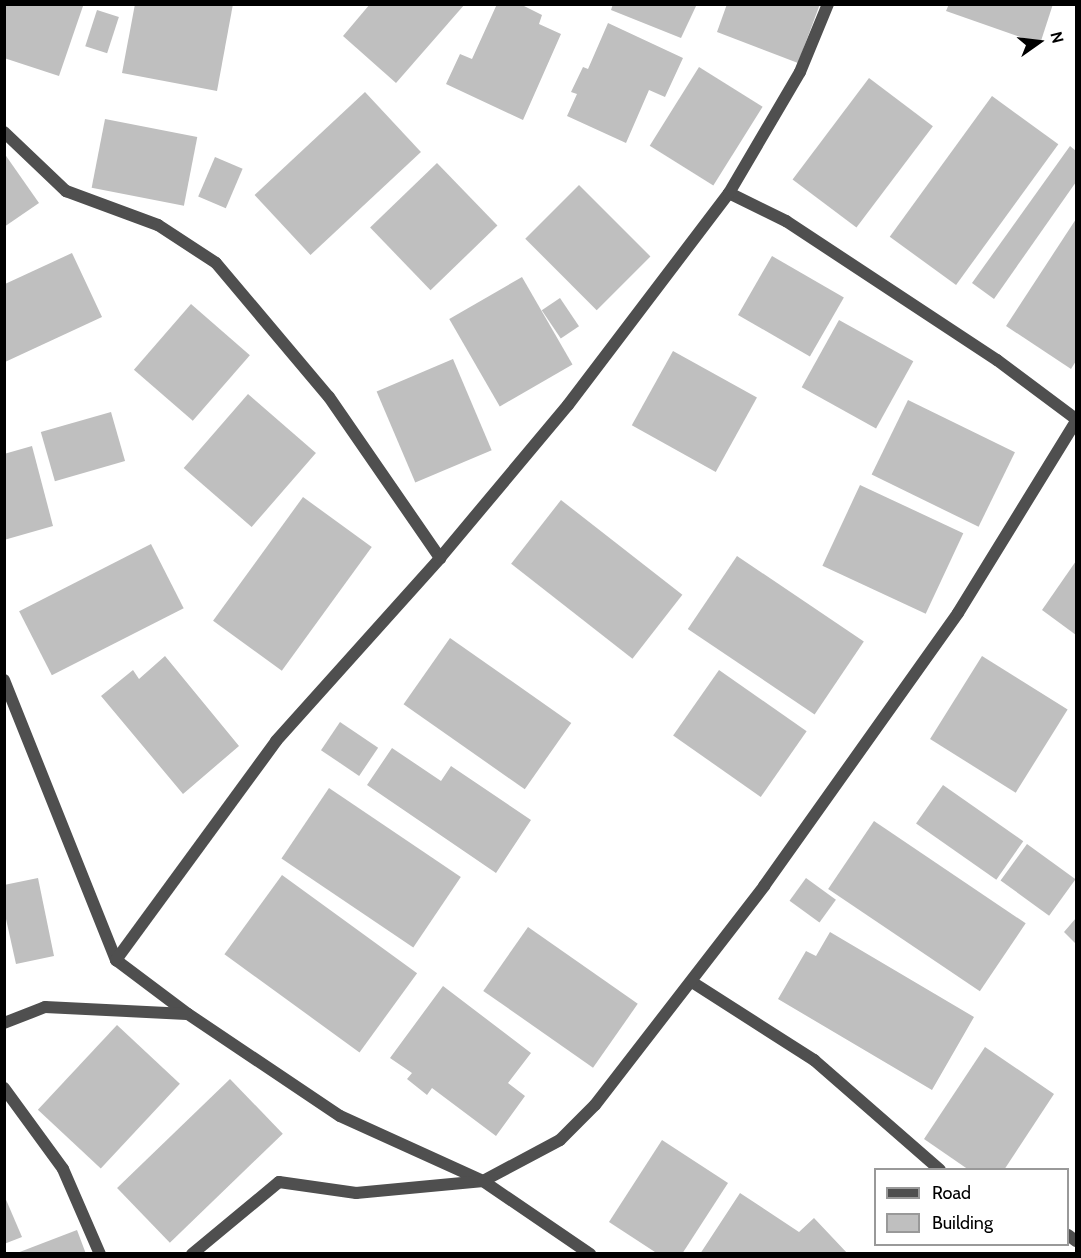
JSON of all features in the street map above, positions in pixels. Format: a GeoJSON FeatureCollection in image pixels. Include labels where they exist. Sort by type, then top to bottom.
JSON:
{"type":"FeatureCollection","features":[{"type":"Feature","properties":{"kind":"street"},"geometry":{"type":"LineString","coordinates":[[116,960],[276,741],[440,558],[568,405],[729,193],[800,72],[828,4]]}},
{"type":"Feature","properties":{"kind":"street"},"geometry":{"type":"LineString","coordinates":[[4,132],[66,191],[158,225],[216,262],[329,397],[440,558]]}},
{"type":"Feature","properties":{"kind":"street"},"geometry":{"type":"LineString","coordinates":[[192,1254],[279,1182],[356,1193],[483,1180],[560,1140],[595,1105],[692,982],[958,613],[1077,420],[997,360],[786,221],[729,193]]}},
{"type":"Feature","properties":{"kind":"street"},"geometry":{"type":"LineString","coordinates":[[4,680],[10,703],[116,960],[188,1014],[340,1116],[483,1180],[590,1254]]}},
{"type":"Feature","properties":{"kind":"street"},"geometry":{"type":"LineString","coordinates":[[692,982],[814,1060],[938,1168]]}},
{"type":"Feature","properties":{"kind":"street"},"geometry":{"type":"LineString","coordinates":[[4,1023],[45,1007],[188,1014]]}},
{"type":"Feature","properties":{"kind":"street"},"geometry":{"type":"LineString","coordinates":[[4,1089],[63,1169],[100,1254]]}},
{"type":"Feature","properties":{"kind":"building"},"geometry":{"type":"Polygon","coordinates":[[[4,4],[83,6],[59,76],[4,58],[4,4]]]}},
{"type":"Feature","properties":{"kind":"building"},"geometry":{"type":"Polygon","coordinates":[[[135,4],[233,4],[217,91],[122,73],[135,4]]]}},
{"type":"Feature","properties":{"kind":"building"},"geometry":{"type":"Polygon","coordinates":[[[370,4],[465,4],[396,83],[343,36],[370,4]]]}},
{"type":"Feature","properties":{"kind":"building"},"geometry":{"type":"Polygon","coordinates":[[[497,4],[520,4],[542,15],[539,24],[561,34],[523,120],[446,84],[460,54],[472,59],[497,4]]]}},
{"type":"Feature","properties":{"kind":"building"},"geometry":{"type":"Polygon","coordinates":[[[613,4],[697,4],[681,38],[611,10],[613,4]]]}},
{"type":"Feature","properties":{"kind":"building"},"geometry":{"type":"Polygon","coordinates":[[[727,4],[820,4],[798,63],[717,32],[727,4]]]}},
{"type":"Feature","properties":{"kind":"building"},"geometry":{"type":"Polygon","coordinates":[[[949,4],[1053,4],[1040,44],[946,11],[949,4]]]}},
{"type":"Feature","properties":{"kind":"building"},"geometry":{"type":"Polygon","coordinates":[[[97,10],[119,17],[107,53],[85,46],[97,10]]]}},
{"type":"Feature","properties":{"kind":"building"},"geometry":{"type":"Polygon","coordinates":[[[608,23],[683,58],[665,97],[649,90],[626,143],[567,116],[577,94],[571,92],[583,67],[588,69],[608,23]]]}},
{"type":"Feature","properties":{"kind":"building"},"geometry":{"type":"Polygon","coordinates":[[[699,67],[763,107],[713,186],[650,146],[699,67]]]}},
{"type":"Feature","properties":{"kind":"building"},"geometry":{"type":"Polygon","coordinates":[[[869,78],[933,126],[856,228],[793,179],[869,78]]]}},
{"type":"Feature","properties":{"kind":"building"},"geometry":{"type":"Polygon","coordinates":[[[365,92],[421,152],[310,255],[255,195],[365,92]]]}},
{"type":"Feature","properties":{"kind":"building"},"geometry":{"type":"Polygon","coordinates":[[[992,96],[1058,144],[956,285],[890,237],[992,96]]]}},
{"type":"Feature","properties":{"kind":"building"},"geometry":{"type":"Polygon","coordinates":[[[105,119],[197,137],[184,206],[92,188],[105,119]]]}},
{"type":"Feature","properties":{"kind":"building"},"geometry":{"type":"Polygon","coordinates":[[[1070,146],[1076,151],[1076,182],[994,299],[972,283],[1070,146]]]}},
{"type":"Feature","properties":{"kind":"building"},"geometry":{"type":"Polygon","coordinates":[[[4,153],[39,203],[4,227],[4,153]]]}},
{"type":"Feature","properties":{"kind":"building"},"geometry":{"type":"Polygon","coordinates":[[[215,157],[243,169],[226,208],[198,197],[215,157]]]}},
{"type":"Feature","properties":{"kind":"building"},"geometry":{"type":"Polygon","coordinates":[[[437,163],[497,226],[431,290],[370,228],[437,163]]]}},
{"type":"Feature","properties":{"kind":"building"},"geometry":{"type":"Polygon","coordinates":[[[579,185],[650,256],[597,310],[525,239],[579,185]]]}},
{"type":"Feature","properties":{"kind":"building"},"geometry":{"type":"Polygon","coordinates":[[[1076,219],[1076,361],[1071,369],[1006,326],[1076,219]]]}},
{"type":"Feature","properties":{"kind":"building"},"geometry":{"type":"Polygon","coordinates":[[[72,253],[102,317],[5,362],[5,284],[72,253]]]}},
{"type":"Feature","properties":{"kind":"building"},"geometry":{"type":"Polygon","coordinates":[[[772,256],[844,298],[810,356],[738,315],[772,256]]]}},
{"type":"Feature","properties":{"kind":"building"},"geometry":{"type":"Polygon","coordinates":[[[522,277],[572,364],[500,406],[449,319],[522,277]]]}},
{"type":"Feature","properties":{"kind":"building"},"geometry":{"type":"Polygon","coordinates":[[[560,298],[579,326],[561,338],[542,310],[560,298]]]}},
{"type":"Feature","properties":{"kind":"building"},"geometry":{"type":"Polygon","coordinates":[[[191,304],[250,355],[193,421],[134,370],[191,304]]]}},
{"type":"Feature","properties":{"kind":"building"},"geometry":{"type":"Polygon","coordinates":[[[839,320],[913,361],[876,429],[802,387],[839,320]]]}},
{"type":"Feature","properties":{"kind":"building"},"geometry":{"type":"Polygon","coordinates":[[[673,351],[757,398],[716,472],[632,425],[673,351]]]}},
{"type":"Feature","properties":{"kind":"building"},"geometry":{"type":"Polygon","coordinates":[[[453,359],[492,450],[415,483],[377,391],[453,359]]]}},
{"type":"Feature","properties":{"kind":"building"},"geometry":{"type":"Polygon","coordinates":[[[248,394],[316,453],[252,527],[184,468],[248,394]]]}},
{"type":"Feature","properties":{"kind":"building"},"geometry":{"type":"Polygon","coordinates":[[[908,400],[1015,452],[979,527],[872,475],[908,400]]]}},
{"type":"Feature","properties":{"kind":"building"},"geometry":{"type":"Polygon","coordinates":[[[111,412],[125,461],[55,481],[41,432],[111,412]]]}},
{"type":"Feature","properties":{"kind":"building"},"geometry":{"type":"Polygon","coordinates":[[[32,446],[53,526],[4,540],[4,454],[32,446]]]}},
{"type":"Feature","properties":{"kind":"building"},"geometry":{"type":"Polygon","coordinates":[[[860,485],[963,533],[926,614],[822,566],[860,485]]]}},
{"type":"Feature","properties":{"kind":"building"},"geometry":{"type":"Polygon","coordinates":[[[303,497],[372,547],[282,671],[213,621],[303,497]]]}},
{"type":"Feature","properties":{"kind":"building"},"geometry":{"type":"Polygon","coordinates":[[[561,500],[682,595],[632,659],[511,564],[561,500]]]}},
{"type":"Feature","properties":{"kind":"building"},"geometry":{"type":"Polygon","coordinates":[[[151,544],[184,608],[52,675],[19,611],[151,544]]]}},
{"type":"Feature","properties":{"kind":"building"},"geometry":{"type":"Polygon","coordinates":[[[737,556],[864,642],[815,715],[688,629],[737,556]]]}},
{"type":"Feature","properties":{"kind":"building"},"geometry":{"type":"Polygon","coordinates":[[[1076,561],[1076,635],[1042,610],[1076,561]]]}},
{"type":"Feature","properties":{"kind":"building"},"geometry":{"type":"Polygon","coordinates":[[[450,638],[571,723],[525,789],[404,704],[450,638]]]}},
{"type":"Feature","properties":{"kind":"building"},"geometry":{"type":"Polygon","coordinates":[[[165,656],[239,746],[183,794],[101,696],[133,670],[139,679],[165,656]]]}},
{"type":"Feature","properties":{"kind":"building"},"geometry":{"type":"Polygon","coordinates":[[[982,656],[1068,710],[1016,793],[930,739],[982,656]]]}},
{"type":"Feature","properties":{"kind":"building"},"geometry":{"type":"Polygon","coordinates":[[[719,670],[807,731],[761,797],[673,736],[719,670]]]}},
{"type":"Feature","properties":{"kind":"building"},"geometry":{"type":"Polygon","coordinates":[[[340,722],[378,748],[359,776],[321,750],[340,722]]]}},
{"type":"Feature","properties":{"kind":"building"},"geometry":{"type":"Polygon","coordinates":[[[392,748],[441,781],[451,766],[531,820],[496,873],[367,785],[392,748]]]}},
{"type":"Feature","properties":{"kind":"building"},"geometry":{"type":"Polygon","coordinates":[[[943,785],[1023,841],[996,880],[916,824],[943,785]]]}},
{"type":"Feature","properties":{"kind":"building"},"geometry":{"type":"Polygon","coordinates":[[[329,788],[461,877],[413,947],[281,858],[329,788]]]}},
{"type":"Feature","properties":{"kind":"building"},"geometry":{"type":"Polygon","coordinates":[[[874,821],[1026,923],[980,991],[828,889],[874,821]]]}},
{"type":"Feature","properties":{"kind":"building"},"geometry":{"type":"Polygon","coordinates":[[[1027,844],[1076,879],[1049,916],[1001,880],[1027,844]]]}},
{"type":"Feature","properties":{"kind":"building"},"geometry":{"type":"Polygon","coordinates":[[[282,875],[417,973],[360,1052],[224,954],[282,875]]]}},
{"type":"Feature","properties":{"kind":"building"},"geometry":{"type":"Polygon","coordinates":[[[38,878],[54,956],[16,964],[4,910],[4,885],[38,878]]]}},
{"type":"Feature","properties":{"kind":"building"},"geometry":{"type":"Polygon","coordinates":[[[806,878],[836,900],[819,922],[790,901],[806,878]]]}},
{"type":"Feature","properties":{"kind":"building"},"geometry":{"type":"Polygon","coordinates":[[[1076,918],[1076,944],[1064,932],[1076,918]]]}},
{"type":"Feature","properties":{"kind":"building"},"geometry":{"type":"Polygon","coordinates":[[[528,927],[638,1004],[593,1068],[483,991],[528,927]]]}},
{"type":"Feature","properties":{"kind":"building"},"geometry":{"type":"Polygon","coordinates":[[[830,932],[974,1017],[932,1090],[778,999],[806,951],[816,956],[830,932]]]}},
{"type":"Feature","properties":{"kind":"building"},"geometry":{"type":"Polygon","coordinates":[[[443,986],[531,1053],[508,1083],[525,1096],[496,1136],[432,1088],[427,1095],[407,1079],[412,1073],[390,1058],[443,986]]]}},
{"type":"Feature","properties":{"kind":"building"},"geometry":{"type":"Polygon","coordinates":[[[117,1025],[180,1084],[101,1168],[38,1110],[117,1025]]]}},
{"type":"Feature","properties":{"kind":"building"},"geometry":{"type":"Polygon","coordinates":[[[985,1047],[1054,1094],[1005,1168],[966,1168],[924,1139],[985,1047]]]}},
{"type":"Feature","properties":{"kind":"building"},"geometry":{"type":"Polygon","coordinates":[[[230,1079],[283,1134],[170,1243],[117,1188],[230,1079]]]}},
{"type":"Feature","properties":{"kind":"building"},"geometry":{"type":"Polygon","coordinates":[[[662,1140],[728,1183],[682,1254],[658,1254],[609,1222],[662,1140]]]}},
{"type":"Feature","properties":{"kind":"building"},"geometry":{"type":"Polygon","coordinates":[[[740,1193],[799,1232],[814,1218],[848,1254],[700,1254],[740,1193]]]}},
{"type":"Feature","properties":{"kind":"building"},"geometry":{"type":"Polygon","coordinates":[[[4,1195],[22,1237],[4,1244],[4,1195]]]}},
{"type":"Feature","properties":{"kind":"building"},"geometry":{"type":"Polygon","coordinates":[[[77,1230],[86,1254],[17,1254],[17,1253],[77,1230]]]}}]}
